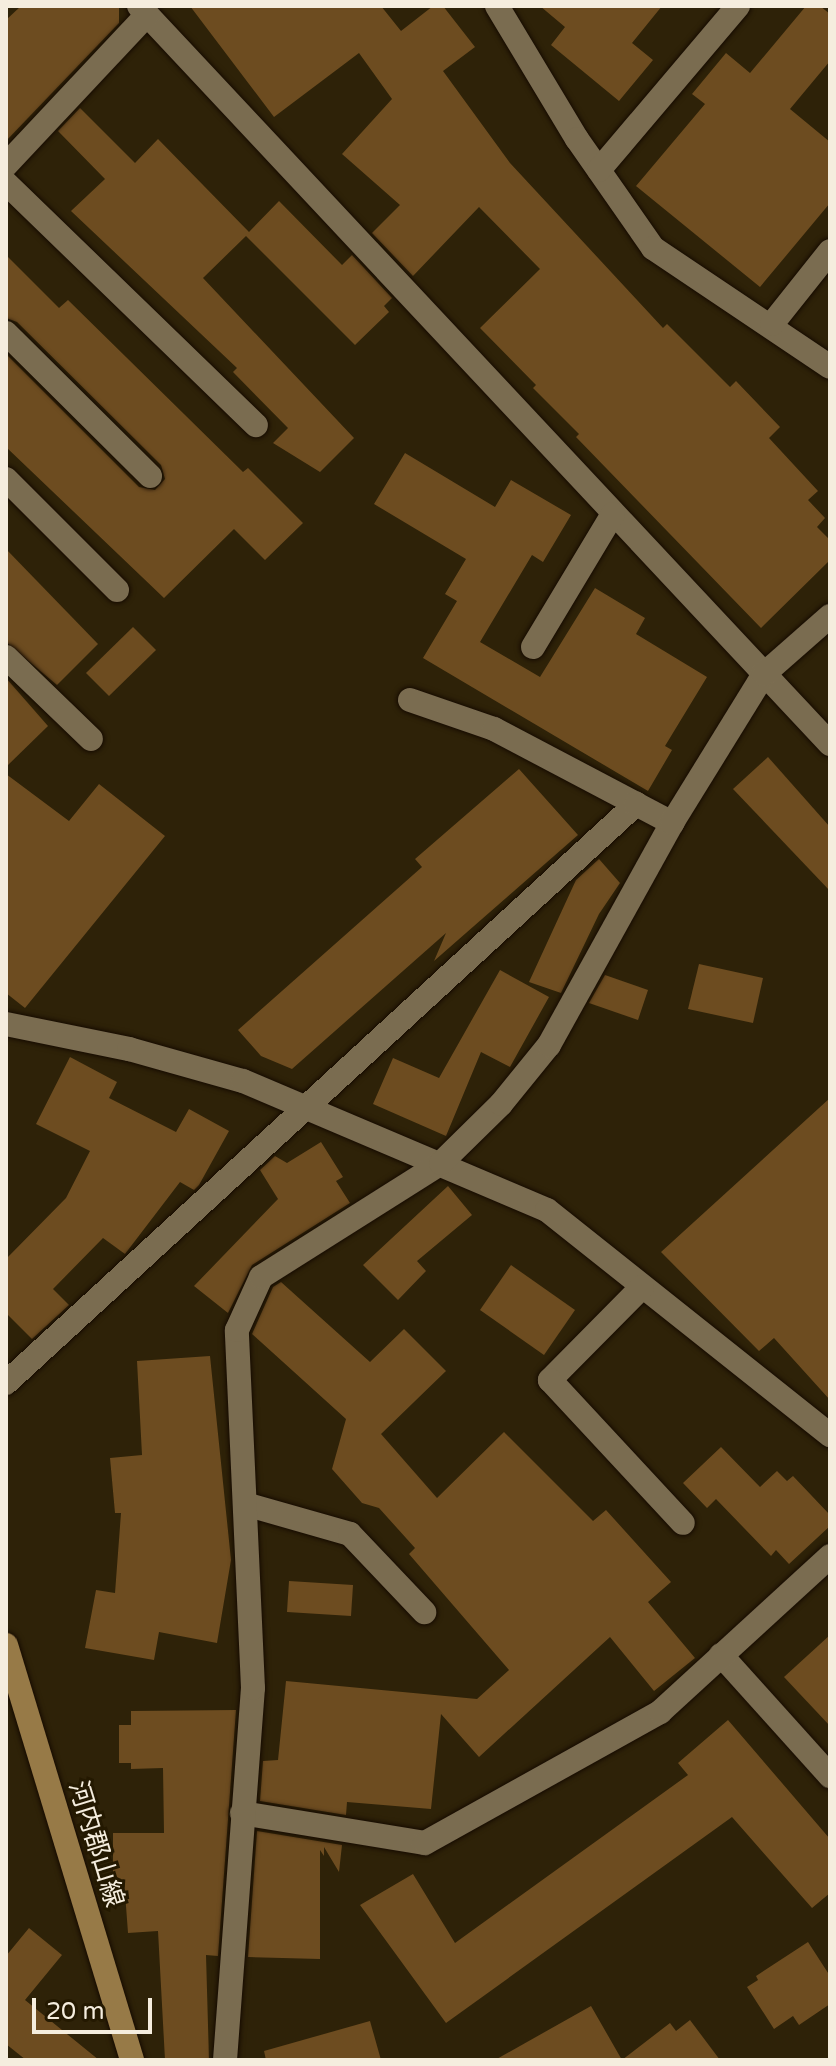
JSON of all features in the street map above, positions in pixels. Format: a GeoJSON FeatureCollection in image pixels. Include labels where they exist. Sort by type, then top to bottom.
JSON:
{"type":"FeatureCollection","features":[{"type":"Feature","properties":{"kind":"main road","name":"河内郡山線"},"geometry":{"type":"LineString","coordinates":[[6,1645],[132,2060]]}},
{"type":"Feature","properties":{"kind":"street"},"geometry":{"type":"LineString","coordinates":[[497,6],[599,170],[653,248],[705,286],[772,324],[830,367]]}},
{"type":"Feature","properties":{"kind":"street"},"geometry":{"type":"LineString","coordinates":[[599,170],[738,6]]}},
{"type":"Feature","properties":{"kind":"street"},"geometry":{"type":"LineString","coordinates":[[6,165],[143,10],[830,744]]}},
{"type":"Feature","properties":{"kind":"street"},"geometry":{"type":"LineString","coordinates":[[6,183],[256,425]]}},
{"type":"Feature","properties":{"kind":"street"},"geometry":{"type":"LineString","coordinates":[[772,324],[830,251]]}},
{"type":"Feature","properties":{"kind":"street"},"geometry":{"type":"LineString","coordinates":[[6,333],[150,476]]}},
{"type":"Feature","properties":{"kind":"street"},"geometry":{"type":"LineString","coordinates":[[6,479],[117,590]]}},
{"type":"Feature","properties":{"kind":"street"},"geometry":{"type":"LineString","coordinates":[[533,647],[613,514]]}},
{"type":"Feature","properties":{"kind":"street"},"geometry":{"type":"LineString","coordinates":[[225,2060],[253,1688],[237,1330],[261,1277],[441,1163],[501,1104],[549,1045],[672,823],[764,674],[830,616]]}},
{"type":"Feature","properties":{"kind":"street"},"geometry":{"type":"LineString","coordinates":[[6,657],[91,739]]}},
{"type":"Feature","properties":{"kind":"street"},"geometry":{"type":"LineString","coordinates":[[410,700],[494,729],[672,823]]}},
{"type":"Feature","properties":{"kind":"street"},"geometry":{"type":"LineString","coordinates":[[6,1383],[636,804]]}},
{"type":"Feature","properties":{"kind":"street"},"geometry":{"type":"LineString","coordinates":[[6,1024],[129,1049],[243,1081],[547,1210],[830,1435]]}},
{"type":"Feature","properties":{"kind":"street"},"geometry":{"type":"LineString","coordinates":[[642,1287],[550,1380],[683,1523]]}},
{"type":"Feature","properties":{"kind":"street"},"geometry":{"type":"LineString","coordinates":[[245,1504],[350,1534],[424,1612]]}},
{"type":"Feature","properties":{"kind":"street"},"geometry":{"type":"LineString","coordinates":[[242,1813],[425,1843],[660,1712],[830,1556]]}},
{"type":"Feature","properties":{"kind":"street"},"geometry":{"type":"LineString","coordinates":[[721,1655],[830,1776]]}},
{"type":"Feature","properties":{"kind":"building"},"geometry":{"type":"Polygon","coordinates":[[[21,6],[119,6],[119,23],[6,141],[6,20],[21,6]]]}},
{"type":"Feature","properties":{"kind":"building"},"geometry":{"type":"Polygon","coordinates":[[[190,6],[381,6],[401,31],[433,6],[443,6],[475,47],[443,71],[510,163],[663,328],[667,324],[730,387],[736,381],[780,427],[769,438],[818,491],[808,500],[825,518],[817,527],[829,539],[828,562],[761,628],[576,437],[579,434],[533,388],[536,385],[480,328],[540,269],[479,207],[413,276],[372,233],[400,205],[342,154],[392,99],[359,53],[274,117],[190,6]]]}},
{"type":"Feature","properties":{"kind":"building"},"geometry":{"type":"Polygon","coordinates":[[[540,6],[662,6],[632,43],[653,60],[619,101],[551,45],[565,27],[540,6]]]}},
{"type":"Feature","properties":{"kind":"building"},"geometry":{"type":"Polygon","coordinates":[[[806,6],[820,6],[830,14],[830,61],[790,109],[830,142],[830,203],[760,287],[636,186],[705,104],[692,94],[726,53],[750,73],[806,6]]]}},
{"type":"Feature","properties":{"kind":"building"},"geometry":{"type":"Polygon","coordinates":[[[80,108],[135,163],[158,139],[249,232],[279,201],[342,265],[352,255],[392,298],[384,306],[389,312],[355,345],[246,236],[203,278],[354,438],[320,472],[273,443],[288,428],[233,372],[237,368],[71,211],[105,179],[58,131],[80,108]]]}},
{"type":"Feature","properties":{"kind":"building"},"geometry":{"type":"Polygon","coordinates":[[[6,255],[59,308],[68,300],[243,472],[248,468],[303,523],[265,560],[234,529],[164,598],[6,447],[6,354],[139,487],[155,490],[165,479],[161,465],[17,322],[6,318],[6,255]]]}},
{"type":"Feature","properties":{"kind":"building"},"geometry":{"type":"Polygon","coordinates":[[[405,453],[495,507],[511,480],[571,515],[543,562],[532,555],[480,642],[540,677],[595,588],[645,618],[636,634],[707,677],[665,746],[672,750],[648,791],[423,658],[457,601],[445,594],[466,559],[374,504],[405,453]]]}},
{"type":"Feature","properties":{"kind":"building"},"geometry":{"type":"Polygon","coordinates":[[[6,549],[98,644],[57,685],[6,642],[6,549]]]}},
{"type":"Feature","properties":{"kind":"building"},"geometry":{"type":"Polygon","coordinates":[[[133,627],[156,650],[109,696],[86,673],[133,627]]]}},
{"type":"Feature","properties":{"kind":"building"},"geometry":{"type":"Polygon","coordinates":[[[6,678],[48,726],[6,767],[6,678]]]}},
{"type":"Feature","properties":{"kind":"building"},"geometry":{"type":"Polygon","coordinates":[[[768,757],[830,827],[830,891],[733,789],[768,757]]]}},
{"type":"Feature","properties":{"kind":"building"},"geometry":{"type":"Polygon","coordinates":[[[519,769],[578,835],[434,961],[446,933],[292,1069],[261,1056],[238,1030],[422,867],[415,859],[519,769]]]}},
{"type":"Feature","properties":{"kind":"building"},"geometry":{"type":"Polygon","coordinates":[[[6,774],[69,821],[99,784],[165,836],[25,1008],[6,993],[6,774]]]}},
{"type":"Feature","properties":{"kind":"building"},"geometry":{"type":"Polygon","coordinates":[[[599,859],[620,883],[599,914],[561,993],[529,982],[576,880],[599,859]]]}},
{"type":"Feature","properties":{"kind":"building"},"geometry":{"type":"Polygon","coordinates":[[[699,964],[763,978],[753,1023],[688,1009],[699,964]]]}},
{"type":"Feature","properties":{"kind":"building"},"geometry":{"type":"Polygon","coordinates":[[[500,970],[549,997],[510,1067],[481,1052],[446,1136],[373,1104],[393,1058],[439,1078],[500,970]]]}},
{"type":"Feature","properties":{"kind":"building"},"geometry":{"type":"Polygon","coordinates":[[[605,975],[648,990],[638,1020],[589,1003],[605,975]]]}},
{"type":"Feature","properties":{"kind":"building"},"geometry":{"type":"Polygon","coordinates":[[[70,1057],[117,1082],[109,1098],[176,1132],[189,1109],[229,1131],[199,1185],[194,1190],[180,1182],[125,1254],[103,1238],[53,1289],[69,1305],[32,1339],[6,1313],[6,1259],[66,1198],[90,1151],[36,1124],[70,1057]]]}},
{"type":"Feature","properties":{"kind":"building"},"geometry":{"type":"Polygon","coordinates":[[[830,1098],[830,1400],[774,1338],[759,1351],[661,1252],[830,1098]]]}},
{"type":"Feature","properties":{"kind":"building"},"geometry":{"type":"Polygon","coordinates":[[[321,1142],[343,1177],[336,1181],[350,1203],[252,1265],[228,1313],[194,1286],[278,1199],[260,1170],[275,1156],[287,1163],[321,1142]]]}},
{"type":"Feature","properties":{"kind":"building"},"geometry":{"type":"Polygon","coordinates":[[[448,1186],[472,1215],[417,1261],[426,1271],[398,1300],[363,1265],[448,1186]]]}},
{"type":"Feature","properties":{"kind":"building"},"geometry":{"type":"Polygon","coordinates":[[[511,1265],[575,1310],[544,1355],[480,1310],[511,1265]]]}},
{"type":"Feature","properties":{"kind":"building"},"geometry":{"type":"Polygon","coordinates":[[[281,1282],[370,1362],[404,1329],[446,1371],[381,1434],[437,1498],[504,1432],[593,1521],[606,1510],[671,1582],[648,1602],[695,1658],[654,1691],[610,1637],[479,1757],[441,1714],[431,1809],[347,1802],[346,1815],[260,1801],[263,1761],[278,1760],[286,1681],[477,1699],[509,1670],[409,1554],[415,1548],[379,1508],[362,1503],[332,1469],[346,1419],[252,1334],[273,1287],[281,1282]]]}},
{"type":"Feature","properties":{"kind":"building"},"geometry":{"type":"Polygon","coordinates":[[[210,1356],[231,1560],[217,1643],[159,1632],[154,1660],[85,1648],[96,1590],[115,1593],[121,1513],[115,1513],[110,1458],[142,1455],[137,1361],[210,1356]]]}},
{"type":"Feature","properties":{"kind":"building"},"geometry":{"type":"Polygon","coordinates":[[[721,1447],[760,1487],[777,1471],[787,1481],[793,1476],[830,1515],[830,1526],[789,1564],[776,1550],[771,1556],[716,1499],[707,1508],[683,1483],[721,1447]]]}},
{"type":"Feature","properties":{"kind":"building"},"geometry":{"type":"Polygon","coordinates":[[[289,1581],[353,1585],[351,1616],[287,1612],[289,1581]]]}},
{"type":"Feature","properties":{"kind":"building"},"geometry":{"type":"Polygon","coordinates":[[[830,1635],[830,1726],[784,1677],[830,1635]]]}},
{"type":"Feature","properties":{"kind":"building"},"geometry":{"type":"Polygon","coordinates":[[[236,1710],[218,1956],[206,1955],[209,2060],[165,2060],[158,1931],[128,1933],[124,1879],[113,1892],[113,1833],[164,1833],[163,1768],[131,1769],[131,1763],[119,1763],[119,1725],[131,1725],[131,1711],[236,1710]]]}},
{"type":"Feature","properties":{"kind":"building"},"geometry":{"type":"Polygon","coordinates":[[[728,1720],[830,1839],[830,1893],[812,1908],[732,1817],[446,2023],[360,1905],[413,1874],[455,1943],[688,1775],[678,1763],[728,1720]]]}},
{"type":"Feature","properties":{"kind":"building"},"geometry":{"type":"Polygon","coordinates":[[[257,1831],[342,1845],[339,1872],[324,1847],[324,1856],[320,1850],[320,1959],[248,1957],[257,1831]]]}},
{"type":"Feature","properties":{"kind":"building"},"geometry":{"type":"Polygon","coordinates":[[[29,1928],[62,1955],[25,2000],[99,2060],[26,2060],[6,2044],[6,1956],[29,1928]]]}},
{"type":"Feature","properties":{"kind":"building"},"geometry":{"type":"Polygon","coordinates":[[[808,1942],[830,1976],[830,2004],[799,2025],[793,2016],[774,2029],[747,1987],[758,1980],[756,1976],[808,1942]]]}},
{"type":"Feature","properties":{"kind":"building"},"geometry":{"type":"Polygon","coordinates":[[[591,2006],[622,2060],[495,2060],[591,2006]]]}},
{"type":"Feature","properties":{"kind":"building"},"geometry":{"type":"Polygon","coordinates":[[[690,2020],[720,2060],[622,2060],[670,2023],[676,2031],[690,2020]]]}},
{"type":"Feature","properties":{"kind":"building"},"geometry":{"type":"Polygon","coordinates":[[[370,2021],[381,2060],[266,2060],[264,2051],[370,2021]]]}}]}
